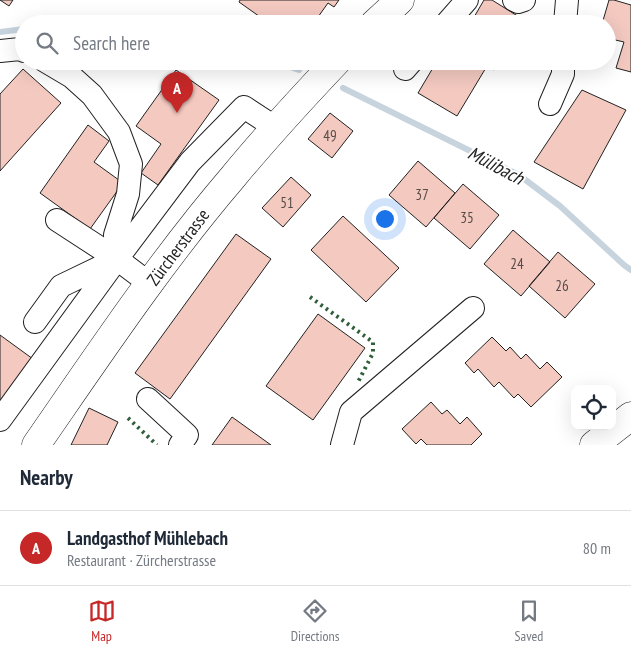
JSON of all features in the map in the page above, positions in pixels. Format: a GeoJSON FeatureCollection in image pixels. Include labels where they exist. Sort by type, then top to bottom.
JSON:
{"type":"FeatureCollection","features":[{"type":"Feature","properties":{"kind":"main road"},"geometry":{"type":"LineString","coordinates":[[384,15],[400,0]]}},
{"type":"Feature","properties":{"kind":"main road","name":"Zürcherstrasse"},"geometry":{"type":"LineString","coordinates":[[36,445],[150,284],[232,177],[329,70]]}},
{"type":"Feature","properties":{"kind":"main road"},"geometry":{"type":"LineString","coordinates":[[594,445],[631,416]]}},
{"type":"Feature","properties":{"kind":"street"},"geometry":{"type":"LineString","coordinates":[[454,15],[467,0]]}},
{"type":"Feature","properties":{"kind":"street"},"geometry":{"type":"LineString","coordinates":[[514,0],[518,2],[524,0]]}},
{"type":"Feature","properties":{"kind":"street"},"geometry":{"type":"LineString","coordinates":[[566,15],[567,0]]}},
{"type":"Feature","properties":{"kind":"street"},"geometry":{"type":"LineString","coordinates":[[0,51],[15,50]]}},
{"type":"Feature","properties":{"kind":"street"},"geometry":{"type":"LineString","coordinates":[[61,70],[72,76],[92,95],[119,132],[130,164],[128,194],[115,235],[117,259]]}},
{"type":"Feature","properties":{"kind":"street"},"geometry":{"type":"LineString","coordinates":[[550,104],[563,70]]}},
{"type":"Feature","properties":{"kind":"street"},"geometry":{"type":"LineString","coordinates":[[0,420],[190,162],[244,107],[276,128]]}},
{"type":"Feature","properties":{"kind":"street"},"geometry":{"type":"LineString","coordinates":[[57,220],[117,259],[150,284]]}},
{"type":"Feature","properties":{"kind":"street"},"geometry":{"type":"LineString","coordinates":[[35,322],[61,286],[117,259]]}},
{"type":"Feature","properties":{"kind":"street"},"geometry":{"type":"LineString","coordinates":[[342,445],[352,412],[473,308]]}},
{"type":"Feature","properties":{"kind":"street"},"geometry":{"type":"LineString","coordinates":[[148,399],[187,435],[180,445]]}},
{"type":"Feature","properties":{"kind":"building"},"geometry":{"type":"Polygon","coordinates":[[[0,0],[13,0],[9,6],[0,0]]]}},
{"type":"Feature","properties":{"kind":"building"},"geometry":{"type":"Polygon","coordinates":[[[240,0],[339,0],[334,7],[328,3],[319,15],[257,15],[239,2],[240,0]]]}},
{"type":"Feature","properties":{"kind":"building"},"geometry":{"type":"Polygon","coordinates":[[[484,0],[492,0],[516,15],[475,15],[484,0]]]}},
{"type":"Feature","properties":{"kind":"building"},"geometry":{"type":"Polygon","coordinates":[[[609,0],[631,5],[631,72],[616,68],[624,42],[616,40],[616,15],[605,15],[609,0]]]}},
{"type":"Feature","properties":{"kind":"building"},"geometry":{"type":"Polygon","coordinates":[[[24,70],[61,103],[0,171],[0,94],[24,70]]]}},
{"type":"Feature","properties":{"kind":"building"},"geometry":{"type":"Polygon","coordinates":[[[176,70],[219,100],[158,185],[141,173],[161,144],[136,126],[176,70]]]}},
{"type":"Feature","properties":{"kind":"building"},"geometry":{"type":"Polygon","coordinates":[[[432,70],[485,70],[457,116],[418,93],[432,70]]]}},
{"type":"Feature","properties":{"kind":"building"},"geometry":{"type":"Polygon","coordinates":[[[582,90],[626,110],[583,189],[534,162],[582,90]]]}},
{"type":"Feature","properties":{"kind":"building"},"geometry":{"type":"Polygon","coordinates":[[[330,113],[353,131],[332,158],[308,139],[330,113]]]}},
{"type":"Feature","properties":{"kind":"building"},"geometry":{"type":"Polygon","coordinates":[[[88,125],[109,141],[94,162],[123,183],[90,229],[40,193],[88,125]]]}},
{"type":"Feature","properties":{"kind":"building"},"geometry":{"type":"Polygon","coordinates":[[[418,161],[455,193],[426,227],[389,195],[418,161]]]}},
{"type":"Feature","properties":{"kind":"building"},"geometry":{"type":"Polygon","coordinates":[[[291,177],[311,195],[283,227],[262,208],[291,177]]]}},
{"type":"Feature","properties":{"kind":"building"},"geometry":{"type":"Polygon","coordinates":[[[463,184],[499,215],[470,249],[434,218],[463,184]]]}},
{"type":"Feature","properties":{"kind":"building"},"geometry":{"type":"Polygon","coordinates":[[[343,216],[399,268],[366,302],[311,250],[343,216]]]}},
{"type":"Feature","properties":{"kind":"building"},"geometry":{"type":"Polygon","coordinates":[[[513,230],[550,262],[521,296],[484,264],[513,230]]]}},
{"type":"Feature","properties":{"kind":"building"},"geometry":{"type":"Polygon","coordinates":[[[236,234],[271,259],[170,399],[135,373],[236,234]]]}},
{"type":"Feature","properties":{"kind":"building"},"geometry":{"type":"Polygon","coordinates":[[[558,252],[595,284],[565,318],[529,286],[558,252]]]}},
{"type":"Feature","properties":{"kind":"building"},"geometry":{"type":"Polygon","coordinates":[[[318,314],[365,348],[313,420],[266,386],[318,314]]]}},
{"type":"Feature","properties":{"kind":"building"},"geometry":{"type":"Polygon","coordinates":[[[0,335],[33,359],[0,404],[0,335]]]}},
{"type":"Feature","properties":{"kind":"building"},"geometry":{"type":"Polygon","coordinates":[[[492,337],[506,351],[510,347],[521,359],[526,354],[540,369],[547,362],[562,377],[531,407],[518,394],[514,398],[499,382],[494,387],[478,369],[474,373],[465,363],[492,337]]]}},
{"type":"Feature","properties":{"kind":"building"},"geometry":{"type":"Polygon","coordinates":[[[431,402],[442,414],[447,410],[460,424],[467,417],[482,434],[471,445],[427,445],[421,439],[416,444],[402,429],[431,402]]]}},
{"type":"Feature","properties":{"kind":"building"},"geometry":{"type":"Polygon","coordinates":[[[89,408],[118,422],[107,445],[71,445],[89,408]]]}},
{"type":"Feature","properties":{"kind":"building"},"geometry":{"type":"Polygon","coordinates":[[[232,417],[271,445],[212,445],[232,417]]]}},
{"type":"Feature","properties":{"kind":"waterway","name":"Mülibach"},"geometry":{"type":"LineString","coordinates":[[0,32],[15,30]]}},
{"type":"Feature","properties":{"kind":"waterway","name":"Mülibach"},"geometry":{"type":"LineString","coordinates":[[343,88],[519,175],[560,206],[631,270]]}},
{"type":"Feature","properties":{"kind":"hedge"},"geometry":{"type":"LineString","coordinates":[[310,297],[373,342],[373,353],[358,382]]}},
{"type":"Feature","properties":{"kind":"hedge"},"geometry":{"type":"LineString","coordinates":[[128,418],[157,445]]}},
{"type":"Feature","properties":{"kind":"place","name":"Landgasthof Mühlebach"},"geometry":{"type":"Point","coordinates":[177,113]}}]}
